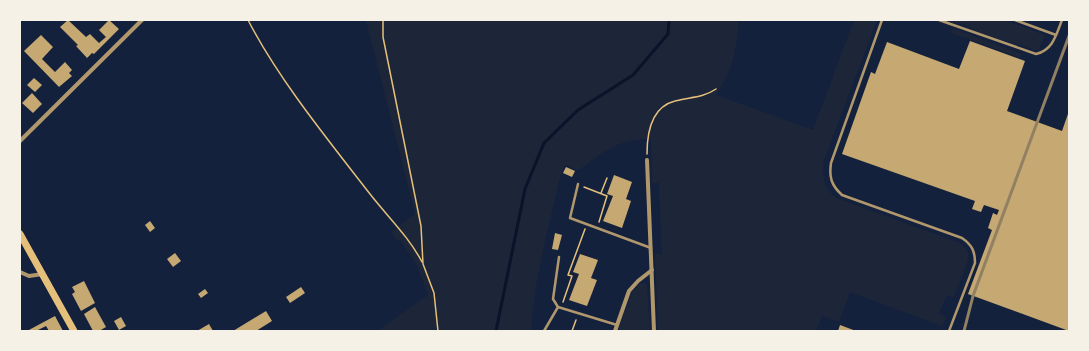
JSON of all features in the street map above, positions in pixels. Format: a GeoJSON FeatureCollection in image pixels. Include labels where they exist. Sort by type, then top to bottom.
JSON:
{"type":"FeatureCollection","features":[{"type":"Feature","properties":{"kind":"main road"},"geometry":{"type":"LineString","coordinates":[[20,234],[74,331]]}},
{"type":"Feature","properties":{"kind":"street"},"geometry":{"type":"LineString","coordinates":[[20,141],[142,20]]}},
{"type":"Feature","properties":{"kind":"street"},"geometry":{"type":"LineString","coordinates":[[647,160],[654,331]]}},
{"type":"Feature","properties":{"kind":"street"},"geometry":{"type":"LineString","coordinates":[[614,331],[633,285],[652,270]]}},
{"type":"Feature","properties":{"kind":"street"},"geometry":{"type":"LineString","coordinates":[[20,272],[28,276],[43,274]]}},
{"type":"Feature","properties":{"kind":"lane"},"geometry":{"type":"LineString","coordinates":[[882,20],[832,163],[830,176],[833,186],[842,195],[962,238],[970,243],[974,252],[974,263],[949,331]]}},
{"type":"Feature","properties":{"kind":"lane"},"geometry":{"type":"LineString","coordinates":[[939,20],[1036,54],[1050,48],[1062,20]]}},
{"type":"Feature","properties":{"kind":"lane"},"geometry":{"type":"LineString","coordinates":[[1015,20],[1056,35]]}},
{"type":"Feature","properties":{"kind":"lane"},"geometry":{"type":"LineString","coordinates":[[578,184],[570,218],[651,248]]}},
{"type":"Feature","properties":{"kind":"lane"},"geometry":{"type":"LineString","coordinates":[[559,257],[553,299],[560,307],[617,325]]}},
{"type":"Feature","properties":{"kind":"lane"},"geometry":{"type":"LineString","coordinates":[[544,331],[560,307]]}},
{"type":"Feature","properties":{"kind":"path"},"geometry":{"type":"LineString","coordinates":[[248,20],[270,58],[317,124],[372,197],[415,248],[434,293],[438,331]]}},
{"type":"Feature","properties":{"kind":"path"},"geometry":{"type":"LineString","coordinates":[[383,20],[383,37],[421,226],[423,264]]}},
{"type":"Feature","properties":{"kind":"path"},"geometry":{"type":"LineString","coordinates":[[647,160],[647,138],[649,127],[654,116],[672,101],[702,96],[716,89]]}},
{"type":"Feature","properties":{"kind":"path"},"geometry":{"type":"LineString","coordinates":[[601,193],[607,178]]}},
{"type":"Feature","properties":{"kind":"path"},"geometry":{"type":"LineString","coordinates":[[578,184],[607,196],[597,227]]}},
{"type":"Feature","properties":{"kind":"path"},"geometry":{"type":"LineString","coordinates":[[560,307],[572,276],[568,275],[587,224]]}},
{"type":"Feature","properties":{"kind":"path"},"geometry":{"type":"LineString","coordinates":[[572,331],[579,313]]}},
{"type":"Feature","properties":{"kind":"shaded area"},"geometry":{"type":"Polygon","coordinates":[[[366,20],[739,20],[737,41],[733,59],[722,86],[716,95],[813,130],[854,20],[877,20],[824,160],[823,177],[826,186],[836,198],[960,243],[966,249],[968,257],[960,282],[953,298],[947,295],[939,313],[946,317],[942,326],[850,292],[839,322],[822,316],[816,331],[658,331],[655,254],[662,254],[659,183],[652,183],[651,139],[629,141],[612,147],[579,170],[565,165],[561,174],[539,271],[535,291],[531,331],[377,331],[428,295],[417,265],[400,240],[398,241],[391,232],[415,214],[366,20]]]}},
{"type":"Feature","properties":{"kind":"shaded area"},"geometry":{"type":"Polygon","coordinates":[[[945,20],[1005,20],[1045,35],[1039,50],[1035,50],[978,32],[963,24],[945,20]]]}},
{"type":"Feature","properties":{"kind":"shaded area"},"geometry":{"type":"Polygon","coordinates":[[[955,29],[1022,54],[1020,58],[949,32],[955,29]]]}},
{"type":"Feature","properties":{"kind":"shaded area"},"geometry":{"type":"Polygon","coordinates":[[[645,283],[647,286],[650,331],[618,331],[632,292],[639,284],[645,283]]]}},
{"type":"Feature","properties":{"kind":"building"},"geometry":{"type":"Polygon","coordinates":[[[68,20],[86,37],[90,34],[99,43],[106,37],[99,30],[109,20],[119,29],[94,54],[92,53],[87,58],[76,46],[78,45],[60,27],[68,20]]]}},
{"type":"Feature","properties":{"kind":"building"},"geometry":{"type":"Polygon","coordinates":[[[41,35],[53,47],[42,59],[55,72],[65,62],[72,70],[69,73],[72,76],[59,87],[24,51],[41,35]]]}},
{"type":"Feature","properties":{"kind":"building"},"geometry":{"type":"Polygon","coordinates":[[[970,41],[1025,61],[1007,111],[1062,131],[1069,111],[1069,331],[968,294],[992,230],[988,228],[993,213],[997,215],[999,210],[984,205],[981,212],[972,209],[975,201],[842,154],[871,72],[875,74],[887,42],[959,69],[970,41]]]}},
{"type":"Feature","properties":{"kind":"building"},"geometry":{"type":"Polygon","coordinates":[[[34,78],[42,85],[35,92],[27,85],[34,78]]]}},
{"type":"Feature","properties":{"kind":"building"},"geometry":{"type":"Polygon","coordinates":[[[32,93],[42,104],[33,113],[22,103],[32,93]]]}},
{"type":"Feature","properties":{"kind":"building"},"geometry":{"type":"Polygon","coordinates":[[[566,167],[575,171],[572,177],[563,173],[566,167]]]}},
{"type":"Feature","properties":{"kind":"building"},"geometry":{"type":"Polygon","coordinates":[[[614,175],[632,182],[626,199],[631,201],[622,228],[603,221],[613,196],[607,194],[614,175]]]}},
{"type":"Feature","properties":{"kind":"building"},"geometry":{"type":"Polygon","coordinates":[[[150,221],[155,228],[150,232],[145,225],[150,221]]]}},
{"type":"Feature","properties":{"kind":"building"},"geometry":{"type":"Polygon","coordinates":[[[555,233],[562,235],[558,250],[552,249],[555,233]]]}},
{"type":"Feature","properties":{"kind":"building"},"geometry":{"type":"Polygon","coordinates":[[[175,253],[181,261],[173,267],[167,259],[175,253]]]}},
{"type":"Feature","properties":{"kind":"building"},"geometry":{"type":"Polygon","coordinates":[[[580,254],[598,260],[591,278],[597,280],[587,306],[569,300],[579,274],[573,272],[580,254]]]}},
{"type":"Feature","properties":{"kind":"building"},"geometry":{"type":"Polygon","coordinates":[[[84,281],[95,303],[81,311],[72,294],[75,292],[72,287],[84,281]]]}},
{"type":"Feature","properties":{"kind":"building"},"geometry":{"type":"Polygon","coordinates":[[[301,287],[305,293],[290,303],[286,297],[301,287]]]}},
{"type":"Feature","properties":{"kind":"building"},"geometry":{"type":"Polygon","coordinates":[[[205,289],[208,293],[201,298],[198,294],[205,289]]]}},
{"type":"Feature","properties":{"kind":"building"},"geometry":{"type":"Polygon","coordinates":[[[95,307],[106,327],[99,331],[93,331],[84,314],[95,307]]]}},
{"type":"Feature","properties":{"kind":"building"},"geometry":{"type":"Polygon","coordinates":[[[266,311],[272,321],[256,331],[233,331],[266,311]]]}},
{"type":"Feature","properties":{"kind":"building"},"geometry":{"type":"Polygon","coordinates":[[[55,316],[63,331],[49,331],[46,326],[36,331],[27,331],[55,316]]]}},
{"type":"Feature","properties":{"kind":"building"},"geometry":{"type":"Polygon","coordinates":[[[121,317],[126,326],[119,330],[114,321],[121,317]]]}},
{"type":"Feature","properties":{"kind":"building"},"geometry":{"type":"Polygon","coordinates":[[[209,324],[213,331],[197,331],[209,324]]]}},
{"type":"Feature","properties":{"kind":"building"},"geometry":{"type":"Polygon","coordinates":[[[840,325],[856,331],[838,331],[840,325]]]}},
{"type":"Feature","properties":{"kind":"waterway"},"geometry":{"type":"LineString","coordinates":[[496,331],[525,189],[544,143],[578,110],[633,75],[668,34],[669,20]]}},
{"type":"Feature","properties":{"kind":"railway"},"geometry":{"type":"LineString","coordinates":[[964,331],[973,296],[1069,36]]}}]}
